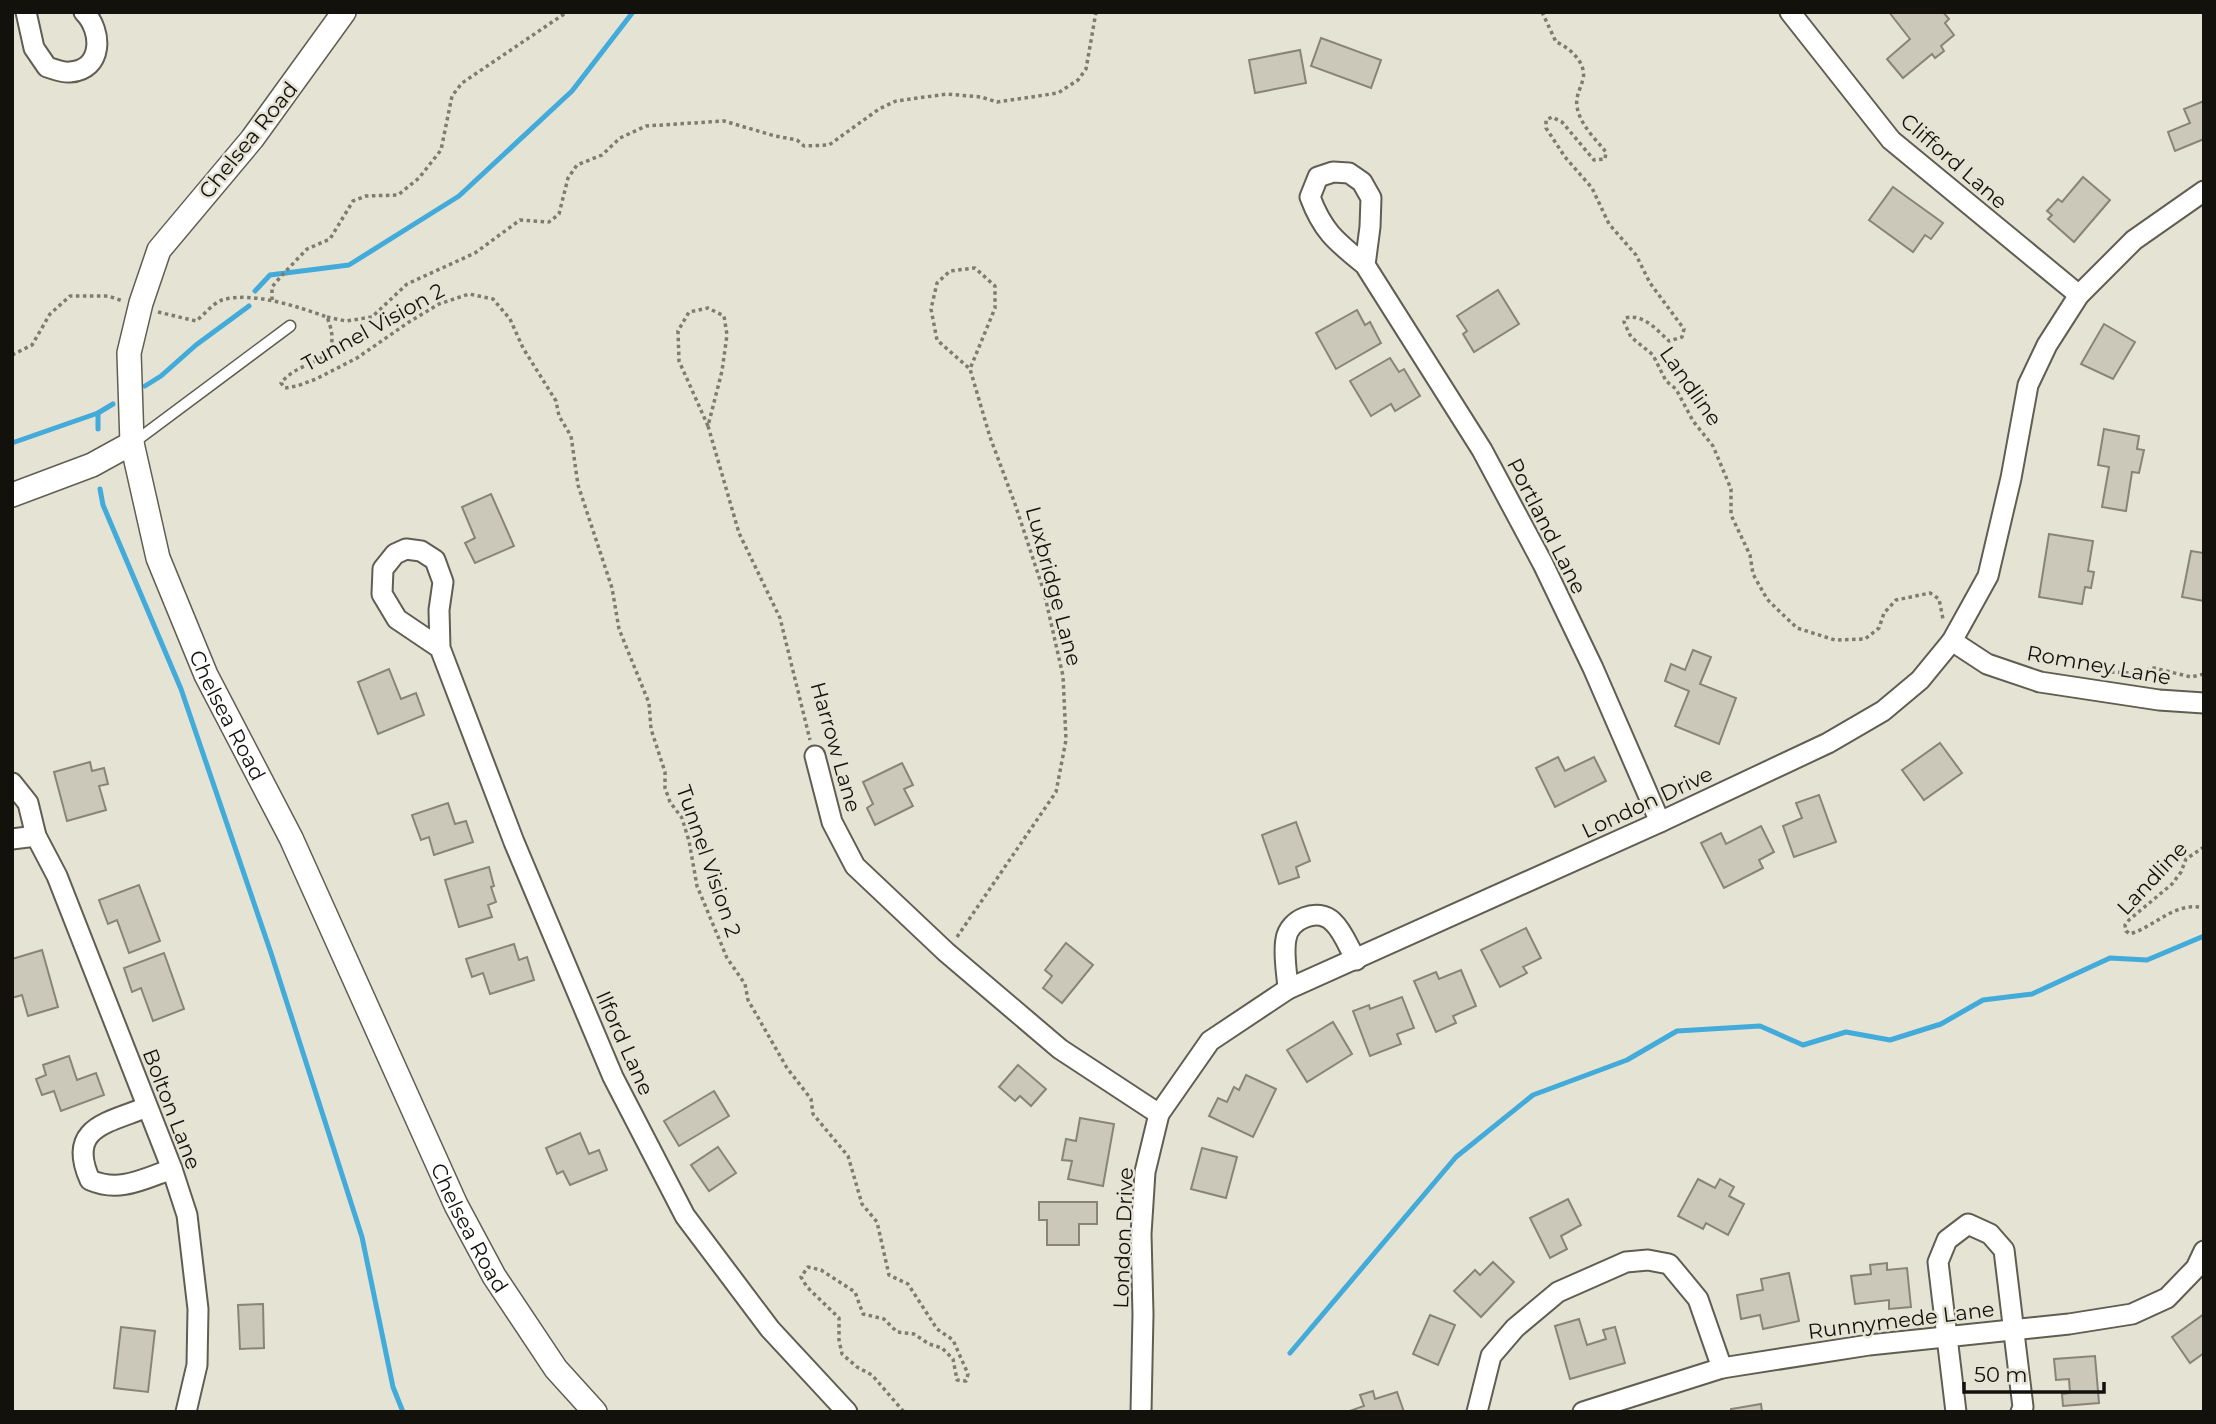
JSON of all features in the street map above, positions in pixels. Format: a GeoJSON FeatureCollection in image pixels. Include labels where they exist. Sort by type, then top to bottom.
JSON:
{"type":"FeatureCollection","features":[{"type":"Feature","properties":{"kind":"street"},"geometry":{"type":"LineString","coordinates":[[26,12],[34,48],[47,67],[69,72],[87,67],[96,56],[98,39],[91,19],[84,12]]}},
{"type":"Feature","properties":{"kind":"street","name":"Chelsea Road"},"geometry":{"type":"LineString","coordinates":[[344,12],[252,139],[159,250],[141,303],[129,353],[132,443],[158,558],[206,675],[291,838],[456,1205],[494,1276],[556,1369],[595,1412]]}},
{"type":"Feature","properties":{"kind":"street","name":"Clifford Lane"},"geometry":{"type":"LineString","coordinates":[[1790,12],[1891,140],[2079,295]]}},
{"type":"Feature","properties":{"kind":"street","name":"Portland Lane"},"geometry":{"type":"LineString","coordinates":[[1365,265],[1371,198],[1367,190],[1362,182],[1349,173],[1333,172],[1318,177],[1310,197],[1316,214],[1330,236],[1365,265],[1482,450],[1543,564],[1594,668],[1660,822]]}},
{"type":"Feature","properties":{"kind":"street","name":"London Drive"},"geometry":{"type":"LineString","coordinates":[[1141,1412],[1141,1234],[1145,1172],[1159,1114],[1210,1041],[1288,989],[1660,822],[1828,743],[1883,711],[1920,680],[1988,576],[2011,478],[2028,385],[2047,345],[2079,295],[2134,240],[2204,191]]}},
{"type":"Feature","properties":{"kind":"street"},"geometry":{"type":"LineString","coordinates":[[12,495],[92,465],[132,443]]}},
{"type":"Feature","properties":{"kind":"street","name":"Ilford Lane"},"geometry":{"type":"LineString","coordinates":[[440,648],[397,619],[382,594],[383,569],[395,554],[406,549],[421,551],[435,560],[443,582],[439,610],[440,648],[514,842],[613,1077],[685,1216],[770,1329],[847,1412]]}},
{"type":"Feature","properties":{"kind":"street","name":"Romney Lane"},"geometry":{"type":"LineString","coordinates":[[1951,633],[1987,664],[2040,682],[2159,700],[2204,703]]}},
{"type":"Feature","properties":{"kind":"street","name":"Harrow Lane"},"geometry":{"type":"LineString","coordinates":[[815,756],[832,822],[855,866],[946,952],[1060,1049],[1159,1114]]}},
{"type":"Feature","properties":{"kind":"street","name":"Bolton Lane"},"geometry":{"type":"LineString","coordinates":[[12,783],[29,803],[36,836],[57,876],[172,1169],[187,1215],[198,1309],[197,1365],[186,1412]]}},
{"type":"Feature","properties":{"kind":"street"},"geometry":{"type":"LineString","coordinates":[[12,839],[36,836]]}},
{"type":"Feature","properties":{"kind":"street"},"geometry":{"type":"LineString","coordinates":[[1288,989],[1286,937],[1294,924],[1304,917],[1318,915],[1333,921],[1356,960]]}},
{"type":"Feature","properties":{"kind":"street"},"geometry":{"type":"LineString","coordinates":[[147,1107],[91,1130],[84,1142],[82,1156],[85,1169],[90,1180],[104,1186],[120,1187],[172,1169]]}},
{"type":"Feature","properties":{"kind":"street"},"geometry":{"type":"LineString","coordinates":[[1956,1412],[1938,1262],[1947,1240],[1968,1224],[1990,1234],[2004,1250],[2021,1412]]}},
{"type":"Feature","properties":{"kind":"street"},"geometry":{"type":"LineString","coordinates":[[1477,1412],[1491,1356],[1515,1328],[1558,1292],[1626,1262],[1648,1260],[1669,1264],[1698,1299],[1722,1368]]}},
{"type":"Feature","properties":{"kind":"street","name":"Runnymede Lane"},"geometry":{"type":"LineString","coordinates":[[1583,1412],[1722,1368],[1869,1345],[2132,1314],[2167,1298],[2201,1263]]}},
{"type":"Feature","properties":{"kind":"lane"},"geometry":{"type":"LineString","coordinates":[[132,443],[290,326]]}},
{"type":"Feature","properties":{"kind":"path"},"geometry":{"type":"LineString","coordinates":[[272,300],[272,287],[307,249],[330,239],[353,201],[366,196],[398,195],[419,178],[441,150],[453,96],[462,83],[567,12]]}},
{"type":"Feature","properties":{"kind":"path"},"geometry":{"type":"LineString","coordinates":[[327,317],[346,321],[372,317],[407,284],[475,253],[520,220],[549,222],[559,214],[568,178],[577,165],[602,155],[620,138],[646,126],[724,121],[775,136],[797,139],[804,146],[829,145],[879,109],[896,101],[947,93],[997,102],[1058,93],[1079,80],[1086,69],[1096,12]]}},
{"type":"Feature","properties":{"kind":"path","name":"Landline"},"geometry":{"type":"LineString","coordinates":[[1542,12],[1556,42],[1567,46],[1582,69],[1584,77],[1576,96],[1578,112],[1606,152],[1605,159],[1594,160],[1562,122],[1552,117],[1546,120],[1546,128],[1564,157],[1592,188],[1609,224],[1636,255],[1650,283],[1684,330],[1682,337],[1669,341],[1647,321],[1634,317],[1625,318],[1624,322],[1631,337],[1653,355],[1666,381],[1675,389],[1693,421],[1713,446],[1731,489],[1731,515],[1751,555],[1754,574],[1768,599],[1797,628],[1835,639],[1865,639],[1879,628],[1884,613],[1896,600],[1930,593],[1939,599],[1942,619],[1951,633]]}},
{"type":"Feature","properties":{"kind":"path"},"geometry":{"type":"LineString","coordinates":[[975,268],[995,286],[995,308],[970,369],[937,340],[931,309],[937,283],[950,271],[975,268]]}},
{"type":"Feature","properties":{"kind":"path","name":"Tunnel Vision 2"},"geometry":{"type":"LineString","coordinates":[[154,311],[196,321],[220,301],[272,300],[327,317],[332,330],[331,345],[322,359],[288,374],[281,383],[285,388],[297,387],[316,379],[357,358],[439,304],[469,294],[493,299],[510,318],[523,348],[556,401],[559,415],[571,436],[578,485],[612,588],[619,629],[649,703],[651,729],[665,772],[670,802],[682,818],[697,886],[715,932],[727,958],[745,984],[748,1000],[787,1068],[811,1098],[813,1114],[848,1156],[862,1204],[877,1222],[889,1275],[908,1284],[937,1329],[953,1340],[968,1374],[966,1381],[957,1380],[953,1359],[942,1349],[914,1334],[898,1332],[884,1319],[863,1314],[855,1292],[821,1270],[808,1267],[801,1277],[807,1287],[838,1318],[842,1354],[872,1375],[904,1412]]}},
{"type":"Feature","properties":{"kind":"path"},"geometry":{"type":"LineString","coordinates":[[12,355],[32,345],[50,314],[70,296],[108,296],[125,302]]}},
{"type":"Feature","properties":{"kind":"path","name":"Harrow Lane"},"geometry":{"type":"LineString","coordinates":[[708,426],[722,371],[727,335],[724,316],[708,308],[689,312],[678,331],[679,362],[708,426],[739,533],[780,618],[815,756]]}},
{"type":"Feature","properties":{"kind":"path","name":"Luxbridge Lane"},"geometry":{"type":"LineString","coordinates":[[946,952],[1056,792],[1066,740],[1063,676],[1044,592],[990,437],[970,369]]}},
{"type":"Feature","properties":{"kind":"path"},"geometry":{"type":"LineString","coordinates":[[2109,672],[2132,673],[2154,668],[2191,677],[2204,674]]}},
{"type":"Feature","properties":{"kind":"path","name":"Landline"},"geometry":{"type":"LineString","coordinates":[[2204,847],[2186,859],[2172,884],[2129,920],[2125,925],[2126,931],[2130,934],[2138,932],[2180,908],[2193,905],[2204,908]]}},
{"type":"Feature","properties":{"kind":"building"},"geometry":{"type":"Polygon","coordinates":[[[1889,12],[1943,12],[1949,19],[1945,23],[1954,35],[1941,46],[1944,51],[1935,58],[1932,54],[1903,78],[1887,59],[1910,39],[1889,12]]]}},
{"type":"Feature","properties":{"kind":"building"},"geometry":{"type":"Polygon","coordinates":[[[1321,38],[1381,60],[1371,88],[1311,66],[1321,38]]]}},
{"type":"Feature","properties":{"kind":"building"},"geometry":{"type":"Polygon","coordinates":[[[1300,50],[1306,83],[1255,93],[1249,60],[1300,50]]]}},
{"type":"Feature","properties":{"kind":"building"},"geometry":{"type":"Polygon","coordinates":[[[2204,101],[2204,139],[2175,151],[2168,132],[2190,123],[2184,109],[2204,101]]]}},
{"type":"Feature","properties":{"kind":"building"},"geometry":{"type":"Polygon","coordinates":[[[2083,177],[2110,200],[2074,242],[2048,219],[2052,215],[2047,211],[2058,199],[2062,202],[2083,177]]]}},
{"type":"Feature","properties":{"kind":"building"},"geometry":{"type":"Polygon","coordinates":[[[1893,187],[1943,223],[1931,239],[1925,235],[1913,252],[1869,220],[1893,187]]]}},
{"type":"Feature","properties":{"kind":"building"},"geometry":{"type":"Polygon","coordinates":[[[1498,290],[1519,324],[1474,352],[1463,334],[1467,331],[1457,316],[1498,290]]]}},
{"type":"Feature","properties":{"kind":"building"},"geometry":{"type":"Polygon","coordinates":[[[1357,310],[1365,325],[1370,322],[1381,343],[1336,369],[1316,333],[1357,310]]]}},
{"type":"Feature","properties":{"kind":"building"},"geometry":{"type":"Polygon","coordinates":[[[2104,324],[2135,342],[2113,379],[2081,364],[2104,324]]]}},
{"type":"Feature","properties":{"kind":"building"},"geometry":{"type":"Polygon","coordinates":[[[1390,358],[1399,372],[1404,369],[1420,396],[1395,411],[1391,404],[1371,416],[1350,381],[1390,358]]]}},
{"type":"Feature","properties":{"kind":"building"},"geometry":{"type":"Polygon","coordinates":[[[2104,429],[2139,436],[2137,449],[2144,450],[2139,473],[2132,472],[2126,511],[2102,507],[2109,467],[2098,465],[2104,429]]]}},
{"type":"Feature","properties":{"kind":"building"},"geometry":{"type":"Polygon","coordinates":[[[491,494],[514,546],[475,563],[465,543],[475,538],[462,507],[491,494]]]}},
{"type":"Feature","properties":{"kind":"building"},"geometry":{"type":"Polygon","coordinates":[[[2049,534],[2093,541],[2088,571],[2094,572],[2091,588],[2085,587],[2082,604],[2039,597],[2049,534]]]}},
{"type":"Feature","properties":{"kind":"building"},"geometry":{"type":"Polygon","coordinates":[[[2191,551],[2204,553],[2204,601],[2182,597],[2191,551]]]}},
{"type":"Feature","properties":{"kind":"building"},"geometry":{"type":"Polygon","coordinates":[[[1693,650],[1711,657],[1700,684],[1736,698],[1719,744],[1675,726],[1689,691],[1665,681],[1671,664],[1685,670],[1693,650]]]}},
{"type":"Feature","properties":{"kind":"building"},"geometry":{"type":"Polygon","coordinates":[[[389,669],[401,699],[416,693],[424,715],[378,734],[358,682],[389,669]]]}},
{"type":"Feature","properties":{"kind":"building"},"geometry":{"type":"Polygon","coordinates":[[[1940,743],[1962,773],[1924,800],[1902,770],[1940,743]]]}},
{"type":"Feature","properties":{"kind":"building"},"geometry":{"type":"Polygon","coordinates":[[[1558,757],[1565,771],[1594,757],[1606,781],[1555,807],[1536,768],[1558,757]]]}},
{"type":"Feature","properties":{"kind":"building"},"geometry":{"type":"Polygon","coordinates":[[[90,762],[92,771],[104,768],[108,784],[99,786],[106,810],[67,821],[54,772],[90,762]]]}},
{"type":"Feature","properties":{"kind":"building"},"geometry":{"type":"Polygon","coordinates":[[[902,763],[913,785],[904,789],[913,806],[875,825],[867,808],[873,804],[863,782],[902,763]]]}},
{"type":"Feature","properties":{"kind":"building"},"geometry":{"type":"Polygon","coordinates":[[[1819,795],[1836,842],[1794,857],[1783,826],[1802,818],[1796,803],[1819,795]]]}},
{"type":"Feature","properties":{"kind":"building"},"geometry":{"type":"Polygon","coordinates":[[[448,803],[455,824],[466,821],[473,842],[434,855],[429,837],[421,840],[412,815],[448,803]]]}},
{"type":"Feature","properties":{"kind":"building"},"geometry":{"type":"Polygon","coordinates":[[[1296,822],[1310,861],[1296,867],[1299,877],[1279,884],[1262,835],[1296,822]]]}},
{"type":"Feature","properties":{"kind":"building"},"geometry":{"type":"Polygon","coordinates":[[[1761,826],[1774,852],[1759,860],[1763,868],[1724,888],[1701,843],[1721,833],[1726,844],[1761,826]]]}},
{"type":"Feature","properties":{"kind":"building"},"geometry":{"type":"Polygon","coordinates":[[[489,867],[496,902],[488,905],[492,917],[459,927],[445,880],[489,867]]]}},
{"type":"Feature","properties":{"kind":"building"},"geometry":{"type":"Polygon","coordinates":[[[139,885],[160,941],[129,953],[117,920],[108,924],[99,900],[139,885]]]}},
{"type":"Feature","properties":{"kind":"building"},"geometry":{"type":"Polygon","coordinates":[[[1526,928],[1541,958],[1523,967],[1527,973],[1500,987],[1481,950],[1526,928]]]}},
{"type":"Feature","properties":{"kind":"building"},"geometry":{"type":"Polygon","coordinates":[[[1066,943],[1093,965],[1062,1003],[1043,988],[1052,976],[1045,970],[1066,943]]]}},
{"type":"Feature","properties":{"kind":"building"},"geometry":{"type":"Polygon","coordinates":[[[514,944],[519,960],[527,957],[534,980],[490,994],[483,973],[472,977],[466,959],[514,944]]]}},
{"type":"Feature","properties":{"kind":"building"},"geometry":{"type":"Polygon","coordinates":[[[42,950],[58,1007],[28,1016],[22,995],[12,998],[12,959],[42,950]]]}},
{"type":"Feature","properties":{"kind":"building"},"geometry":{"type":"Polygon","coordinates":[[[164,953],[184,1009],[153,1021],[141,988],[132,992],[124,968],[164,953]]]}},
{"type":"Feature","properties":{"kind":"building"},"geometry":{"type":"Polygon","coordinates":[[[1461,970],[1476,1006],[1453,1016],[1456,1023],[1436,1032],[1414,981],[1436,972],[1439,979],[1461,970]]]}},
{"type":"Feature","properties":{"kind":"building"},"geometry":{"type":"Polygon","coordinates":[[[1402,997],[1414,1028],[1397,1034],[1401,1044],[1370,1056],[1353,1011],[1369,1005],[1370,1009],[1402,997]]]}},
{"type":"Feature","properties":{"kind":"building"},"geometry":{"type":"Polygon","coordinates":[[[1333,1022],[1352,1054],[1307,1082],[1287,1050],[1333,1022]]]}},
{"type":"Feature","properties":{"kind":"building"},"geometry":{"type":"Polygon","coordinates":[[[69,1056],[77,1080],[96,1073],[104,1095],[61,1111],[54,1091],[42,1095],[36,1079],[46,1075],[43,1065],[69,1056]]]}},
{"type":"Feature","properties":{"kind":"building"},"geometry":{"type":"Polygon","coordinates":[[[1018,1065],[1046,1089],[1031,1106],[1020,1096],[1015,1101],[999,1087],[1018,1065]]]}},
{"type":"Feature","properties":{"kind":"building"},"geometry":{"type":"Polygon","coordinates":[[[1246,1075],[1276,1089],[1253,1137],[1209,1116],[1218,1098],[1227,1102],[1234,1087],[1239,1090],[1246,1075]]]}},
{"type":"Feature","properties":{"kind":"building"},"geometry":{"type":"Polygon","coordinates":[[[714,1091],[729,1116],[679,1146],[664,1121],[714,1091]]]}},
{"type":"Feature","properties":{"kind":"building"},"geometry":{"type":"Polygon","coordinates":[[[1080,1118],[1114,1124],[1103,1186],[1068,1179],[1072,1161],[1062,1160],[1066,1139],[1076,1141],[1080,1118]]]}},
{"type":"Feature","properties":{"kind":"building"},"geometry":{"type":"Polygon","coordinates":[[[580,1133],[589,1154],[599,1150],[607,1170],[570,1185],[563,1171],[557,1174],[546,1148],[580,1133]]]}},
{"type":"Feature","properties":{"kind":"building"},"geometry":{"type":"Polygon","coordinates":[[[718,1147],[736,1173],[709,1191],[691,1165],[718,1147]]]}},
{"type":"Feature","properties":{"kind":"building"},"geometry":{"type":"Polygon","coordinates":[[[1202,1148],[1237,1157],[1226,1198],[1191,1189],[1202,1148]]]}},
{"type":"Feature","properties":{"kind":"building"},"geometry":{"type":"Polygon","coordinates":[[[1698,1179],[1715,1188],[1720,1179],[1734,1187],[1729,1196],[1744,1204],[1728,1235],[1706,1223],[1703,1229],[1678,1216],[1698,1179]]]}},
{"type":"Feature","properties":{"kind":"building"},"geometry":{"type":"Polygon","coordinates":[[[1568,1199],[1581,1225],[1561,1236],[1567,1249],[1550,1258],[1530,1218],[1568,1199]]]}},
{"type":"Feature","properties":{"kind":"building"},"geometry":{"type":"Polygon","coordinates":[[[1039,1202],[1097,1202],[1097,1224],[1079,1224],[1079,1245],[1047,1245],[1047,1220],[1039,1220],[1039,1202]]]}},
{"type":"Feature","properties":{"kind":"building"},"geometry":{"type":"Polygon","coordinates":[[[1493,1262],[1514,1282],[1481,1317],[1454,1291],[1475,1270],[1480,1275],[1493,1262]]]}},
{"type":"Feature","properties":{"kind":"building"},"geometry":{"type":"Polygon","coordinates":[[[1887,1263],[1887,1270],[1907,1268],[1911,1307],[1889,1309],[1889,1300],[1855,1304],[1851,1276],[1871,1274],[1870,1265],[1887,1263]]]}},
{"type":"Feature","properties":{"kind":"building"},"geometry":{"type":"Polygon","coordinates":[[[1789,1273],[1799,1321],[1763,1329],[1760,1315],[1741,1319],[1737,1295],[1763,1290],[1761,1279],[1789,1273]]]}},
{"type":"Feature","properties":{"kind":"building"},"geometry":{"type":"Polygon","coordinates":[[[263,1304],[264,1348],[240,1349],[238,1305],[263,1304]]]}},
{"type":"Feature","properties":{"kind":"building"},"geometry":{"type":"Polygon","coordinates":[[[2204,1314],[2204,1353],[2190,1363],[2172,1337],[2204,1314]]]}},
{"type":"Feature","properties":{"kind":"building"},"geometry":{"type":"Polygon","coordinates":[[[1430,1315],[1455,1325],[1438,1365],[1413,1354],[1430,1315]]]}},
{"type":"Feature","properties":{"kind":"building"},"geometry":{"type":"Polygon","coordinates":[[[1579,1319],[1587,1345],[1606,1339],[1603,1330],[1615,1327],[1625,1363],[1570,1379],[1555,1326],[1579,1319]]]}},
{"type":"Feature","properties":{"kind":"building"},"geometry":{"type":"Polygon","coordinates":[[[121,1327],[155,1331],[148,1392],[114,1388],[121,1327]]]}},
{"type":"Feature","properties":{"kind":"building"},"geometry":{"type":"Polygon","coordinates":[[[2095,1356],[2099,1403],[2063,1406],[2062,1394],[2070,1393],[2069,1379],[2056,1380],[2054,1359],[2095,1356]]]}},
{"type":"Feature","properties":{"kind":"building"},"geometry":{"type":"Polygon","coordinates":[[[1373,1391],[1375,1399],[1397,1392],[1404,1412],[1347,1412],[1364,1406],[1360,1395],[1373,1391]]]}},
{"type":"Feature","properties":{"kind":"building"},"geometry":{"type":"Polygon","coordinates":[[[1761,1404],[1762,1412],[1731,1412],[1731,1409],[1761,1404]]]}},
{"type":"Feature","properties":{"kind":"waterway"},"geometry":{"type":"LineString","coordinates":[[255,291],[270,275],[349,265],[459,196],[572,91],[633,12]]}},
{"type":"Feature","properties":{"kind":"waterway"},"geometry":{"type":"LineString","coordinates":[[145,386],[249,306]]}},
{"type":"Feature","properties":{"kind":"waterway"},"geometry":{"type":"LineString","coordinates":[[12,443],[98,413],[113,404]]}},
{"type":"Feature","properties":{"kind":"waterway"},"geometry":{"type":"LineString","coordinates":[[98,413],[98,429]]}},
{"type":"Feature","properties":{"kind":"waterway"},"geometry":{"type":"LineString","coordinates":[[100,489],[103,505],[181,689],[271,953],[362,1237],[393,1387],[403,1412]]}},
{"type":"Feature","properties":{"kind":"waterway"},"geometry":{"type":"LineString","coordinates":[[1290,1353],[1456,1157],[1533,1095],[1627,1060],[1677,1031],[1760,1026],[1803,1045],[1846,1032],[1890,1040],[1941,1024],[1983,1000],[2032,994],[2110,958],[2147,960],[2204,936]]}}]}
